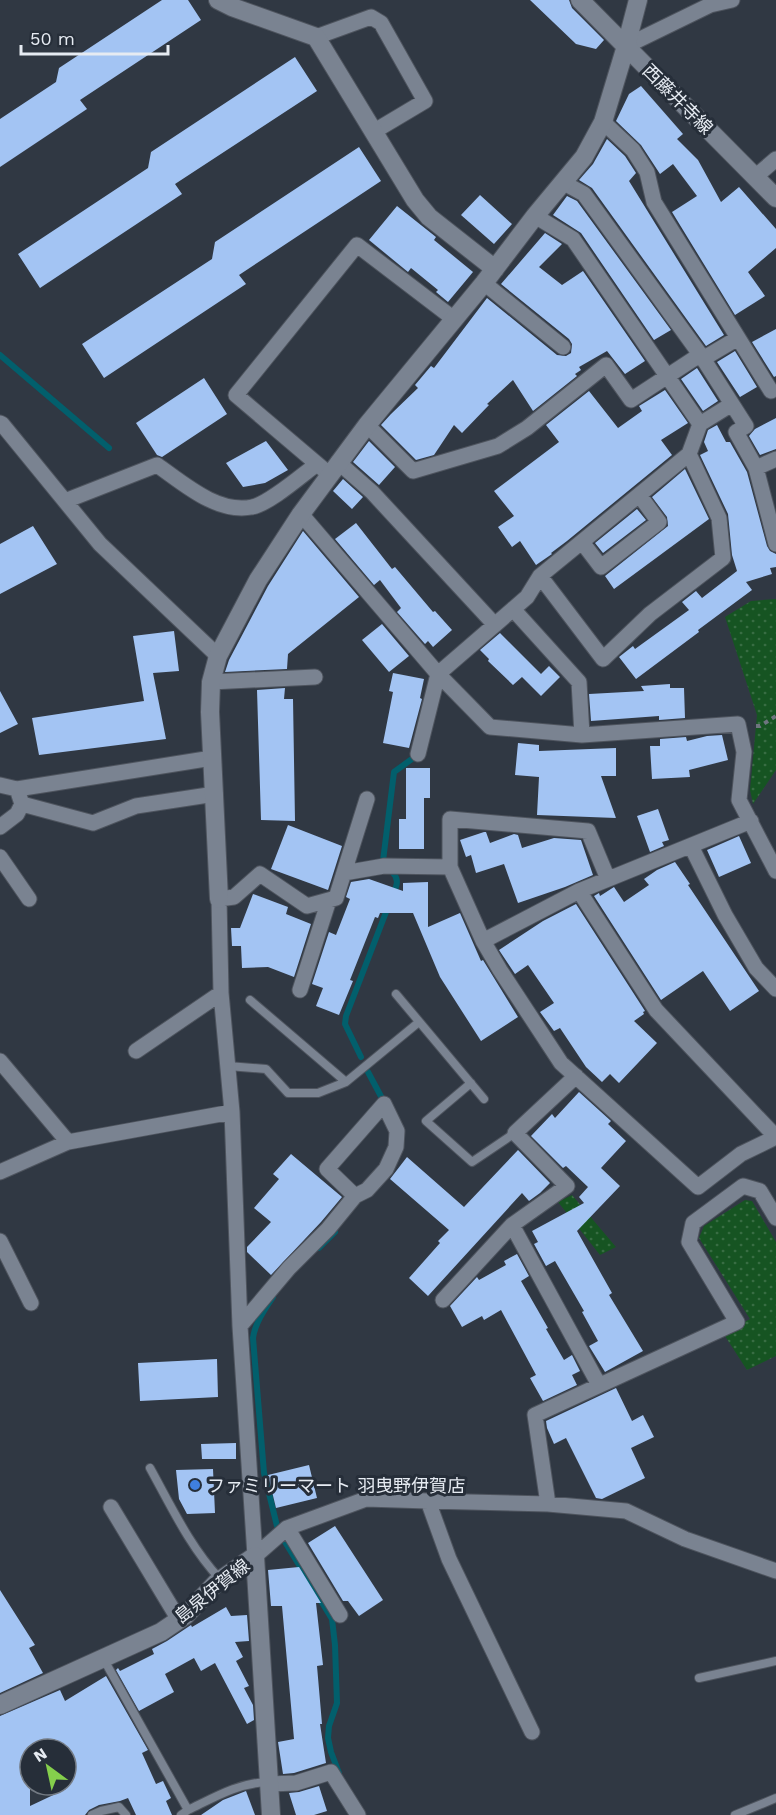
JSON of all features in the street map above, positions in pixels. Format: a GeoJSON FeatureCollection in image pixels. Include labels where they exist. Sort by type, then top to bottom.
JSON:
{"type":"FeatureCollection","features":[{"type":"Feature","properties":{"kind":"street","name":"西藤井寺線"},"geometry":{"type":"LineString","coordinates":[[580,0],[776,198]]}},
{"type":"Feature","properties":{"kind":"street"},"geometry":{"type":"LineString","coordinates":[[255,1556],[240,1326],[232,1112],[221,993],[210,712],[211,682],[218,656],[258,580],[328,467],[484,284],[535,216],[584,157],[603,122],[638,0]]}},
{"type":"Feature","properties":{"kind":"street"},"geometry":{"type":"LineString","coordinates":[[626,46],[710,5],[732,0]]}},
{"type":"Feature","properties":{"kind":"street"},"geometry":{"type":"LineString","coordinates":[[230,2],[316,37],[415,200],[429,217],[495,269]]}},
{"type":"Feature","properties":{"kind":"street"},"geometry":{"type":"LineString","coordinates":[[316,37],[371,17],[381,23],[425,100],[373,132]]}},
{"type":"Feature","properties":{"kind":"street"},"geometry":{"type":"LineString","coordinates":[[603,122],[633,150],[647,172],[654,202],[771,391]]}},
{"type":"Feature","properties":{"kind":"street"},"geometry":{"type":"LineString","coordinates":[[755,177],[776,159]]}},
{"type":"Feature","properties":{"kind":"street"},"geometry":{"type":"LineString","coordinates":[[564,183],[584,194],[702,357],[746,426],[736,432],[756,468],[776,544]]}},
{"type":"Feature","properties":{"kind":"street"},"geometry":{"type":"LineString","coordinates":[[535,216],[573,239],[700,424]]}},
{"type":"Feature","properties":{"kind":"street"},"geometry":{"type":"LineString","coordinates":[[454,320],[357,245],[236,394],[328,467],[372,492],[495,625]]}},
{"type":"Feature","properties":{"kind":"street"},"geometry":{"type":"LineString","coordinates":[[484,284],[563,347]]}},
{"type":"Feature","properties":{"kind":"street"},"geometry":{"type":"LineString","coordinates":[[367,424],[412,471],[498,446],[527,428],[606,365],[631,400],[695,358],[706,357],[738,338]]}},
{"type":"Feature","properties":{"kind":"street"},"geometry":{"type":"LineString","coordinates":[[418,754],[438,674],[527,597],[540,576],[689,454],[700,424],[732,404]]}},
{"type":"Feature","properties":{"kind":"street"},"geometry":{"type":"LineString","coordinates":[[0,423],[100,544],[218,656]]}},
{"type":"Feature","properties":{"kind":"street"},"geometry":{"type":"LineString","coordinates":[[540,576],[603,659],[650,614],[723,558],[719,518],[689,454]]}},
{"type":"Feature","properties":{"kind":"street"},"geometry":{"type":"LineString","coordinates":[[756,468],[776,459]]}},
{"type":"Feature","properties":{"kind":"street"},"geometry":{"type":"LineString","coordinates":[[65,501],[157,465],[203,497],[233,508],[253,507],[328,467]]}},
{"type":"Feature","properties":{"kind":"street"},"geometry":{"type":"LineString","coordinates":[[582,542],[601,567],[659,522],[640,496]]}},
{"type":"Feature","properties":{"kind":"street"},"geometry":{"type":"LineString","coordinates":[[301,514],[438,674],[490,727],[582,735],[738,724],[744,752],[739,800],[776,871]]}},
{"type":"Feature","properties":{"kind":"street"},"geometry":{"type":"LineString","coordinates":[[513,609],[579,682],[582,735]]}},
{"type":"Feature","properties":{"kind":"street"},"geometry":{"type":"LineString","coordinates":[[211,682],[315,678]]}},
{"type":"Feature","properties":{"kind":"street"},"geometry":{"type":"LineString","coordinates":[[19,796],[212,758]]}},
{"type":"Feature","properties":{"kind":"street"},"geometry":{"type":"LineString","coordinates":[[0,785],[19,796],[93,823],[136,806],[214,794]]}},
{"type":"Feature","properties":{"kind":"street"},"geometry":{"type":"LineString","coordinates":[[0,827],[17,814],[19,796]]}},
{"type":"Feature","properties":{"kind":"street"},"geometry":{"type":"LineString","coordinates":[[219,900],[234,897],[260,874],[307,906],[336,898],[367,799]]}},
{"type":"Feature","properties":{"kind":"street"},"geometry":{"type":"LineString","coordinates":[[579,891],[656,1010],[776,1137],[741,1154],[698,1187],[561,1063],[483,941],[450,867],[450,819],[588,831],[608,879]]}},
{"type":"Feature","properties":{"kind":"street"},"geometry":{"type":"LineString","coordinates":[[483,941],[579,891],[751,821]]}},
{"type":"Feature","properties":{"kind":"street"},"geometry":{"type":"LineString","coordinates":[[691,846],[725,915],[756,968],[776,989]]}},
{"type":"Feature","properties":{"kind":"street"},"geometry":{"type":"LineString","coordinates":[[0,856],[29,899]]}},
{"type":"Feature","properties":{"kind":"street"},"geometry":{"type":"LineString","coordinates":[[344,873],[384,866],[450,867]]}},
{"type":"Feature","properties":{"kind":"street"},"geometry":{"type":"LineString","coordinates":[[300,990],[329,900]]}},
{"type":"Feature","properties":{"kind":"street"},"geometry":{"type":"LineString","coordinates":[[136,1051],[221,993]]}},
{"type":"Feature","properties":{"kind":"street"},"geometry":{"type":"LineString","coordinates":[[0,1061],[6,1077],[68,1142]]}},
{"type":"Feature","properties":{"kind":"street"},"geometry":{"type":"LineString","coordinates":[[443,1300],[512,1225],[567,1186],[515,1133],[576,1076]]}},
{"type":"Feature","properties":{"kind":"street"},"geometry":{"type":"LineString","coordinates":[[240,1326],[355,1196],[367,1190],[386,1169],[396,1147],[397,1131],[384,1104],[327,1169],[355,1196]]}},
{"type":"Feature","properties":{"kind":"street"},"geometry":{"type":"LineString","coordinates":[[0,1172],[68,1142],[232,1112]]}},
{"type":"Feature","properties":{"kind":"street"},"geometry":{"type":"LineString","coordinates":[[548,1504],[535,1415],[737,1322],[689,1242],[693,1223],[743,1186],[760,1191],[776,1218]]}},
{"type":"Feature","properties":{"kind":"street"},"geometry":{"type":"LineString","coordinates":[[512,1225],[599,1385]]}},
{"type":"Feature","properties":{"kind":"street"},"geometry":{"type":"LineString","coordinates":[[0,1241],[32,1303]]}},
{"type":"Feature","properties":{"kind":"street"},"geometry":{"type":"LineString","coordinates":[[255,1556],[287,1528],[366,1499],[548,1504],[626,1511],[685,1539],[776,1571]]}},
{"type":"Feature","properties":{"kind":"street"},"geometry":{"type":"LineString","coordinates":[[428,1501],[449,1559],[532,1732]]}},
{"type":"Feature","properties":{"kind":"street"},"geometry":{"type":"LineString","coordinates":[[111,1507],[179,1620]]}},
{"type":"Feature","properties":{"kind":"street"},"geometry":{"type":"LineString","coordinates":[[287,1528],[340,1615]]}},
{"type":"Feature","properties":{"kind":"street","name":"島泉伊賀線"},"geometry":{"type":"LineString","coordinates":[[0,1705],[160,1632],[179,1620],[221,1580],[255,1556]]}},
{"type":"Feature","properties":{"kind":"street","name":"島泉伊賀線"},"geometry":{"type":"LineString","coordinates":[[255,1556],[271,1815]]}},
{"type":"Feature","properties":{"kind":"street"},"geometry":{"type":"LineString","coordinates":[[269,1783],[296,1783],[331,1772],[358,1815]]}},
{"type":"Feature","properties":{"kind":"lane"},"geometry":{"type":"LineString","coordinates":[[396,994],[484,1099]]}},
{"type":"Feature","properties":{"kind":"lane"},"geometry":{"type":"LineString","coordinates":[[250,1000],[346,1082]]}},
{"type":"Feature","properties":{"kind":"lane"},"geometry":{"type":"LineString","coordinates":[[228,1066],[266,1070],[288,1093],[318,1093],[346,1082],[419,1022]]}},
{"type":"Feature","properties":{"kind":"lane"},"geometry":{"type":"LineString","coordinates":[[471,1083],[426,1120],[472,1162],[515,1133]]}},
{"type":"Feature","properties":{"kind":"lane"},"geometry":{"type":"LineString","coordinates":[[150,1468],[194,1547],[221,1580]]}},
{"type":"Feature","properties":{"kind":"lane"},"geometry":{"type":"LineString","coordinates":[[104,1658],[188,1810]]}},
{"type":"Feature","properties":{"kind":"lane"},"geometry":{"type":"LineString","coordinates":[[699,1678],[776,1661]]}},
{"type":"Feature","properties":{"kind":"lane"},"geometry":{"type":"LineString","coordinates":[[181,1815],[222,1792],[242,1785],[269,1783]]}},
{"type":"Feature","properties":{"kind":"lane"},"geometry":{"type":"LineString","coordinates":[[735,1815],[776,1798]]}},
{"type":"Feature","properties":{"kind":"lane"},"geometry":{"type":"LineString","coordinates":[[92,1815],[119,1807],[126,1815]]}},
{"type":"Feature","properties":{"kind":"path"},"geometry":{"type":"LineString","coordinates":[[738,724],[760,726],[776,716]]}},
{"type":"Feature","properties":{"kind":"green space"},"geometry":{"type":"Polygon","coordinates":[[[776,599],[776,770],[753,804],[750,790],[757,715],[725,617],[751,601],[776,599]]]}},
{"type":"Feature","properties":{"kind":"green space"},"geometry":{"type":"Polygon","coordinates":[[[572,1195],[616,1247],[600,1255],[558,1202],[572,1195]]]}},
{"type":"Feature","properties":{"kind":"green space"},"geometry":{"type":"Polygon","coordinates":[[[745,1200],[752,1201],[776,1242],[776,1356],[747,1370],[723,1333],[750,1319],[699,1238],[704,1226],[745,1200]]]}},
{"type":"Feature","properties":{"kind":"building"},"geometry":{"type":"Polygon","coordinates":[[[162,0],[188,0],[201,20],[80,100],[87,109],[0,167],[0,119],[56,82],[59,68],[162,0]]]}},
{"type":"Feature","properties":{"kind":"building"},"geometry":{"type":"Polygon","coordinates":[[[530,0],[569,0],[572,8],[604,40],[596,49],[576,44],[530,0]]]}},
{"type":"Feature","properties":{"kind":"building"},"geometry":{"type":"Polygon","coordinates":[[[295,57],[317,91],[175,184],[182,194],[40,288],[18,254],[148,168],[151,152],[295,57]]]}},
{"type":"Feature","properties":{"kind":"building"},"geometry":{"type":"Polygon","coordinates":[[[641,86],[683,134],[677,139],[698,160],[721,202],[739,187],[776,229],[776,248],[748,272],[765,296],[735,315],[672,212],[697,196],[673,164],[660,174],[641,145],[616,121],[629,94],[641,86]]]}},
{"type":"Feature","properties":{"kind":"building"},"geometry":{"type":"Polygon","coordinates":[[[607,139],[625,156],[636,173],[629,181],[724,335],[706,346],[592,188],[579,180],[593,164],[607,139]]]}},
{"type":"Feature","properties":{"kind":"building"},"geometry":{"type":"Polygon","coordinates":[[[359,147],[381,181],[239,275],[246,284],[104,378],[82,344],[212,259],[215,242],[359,147]]]}},
{"type":"Feature","properties":{"kind":"building"},"geometry":{"type":"Polygon","coordinates":[[[480,195],[512,224],[494,244],[461,215],[480,195]]]}},
{"type":"Feature","properties":{"kind":"building"},"geometry":{"type":"Polygon","coordinates":[[[567,196],[577,201],[671,330],[654,340],[581,233],[553,215],[567,196]]]}},
{"type":"Feature","properties":{"kind":"building"},"geometry":{"type":"Polygon","coordinates":[[[397,206],[436,237],[434,240],[473,272],[448,302],[436,292],[438,290],[411,268],[408,272],[369,240],[397,206]]]}},
{"type":"Feature","properties":{"kind":"building"},"geometry":{"type":"Polygon","coordinates":[[[545,233],[562,244],[539,267],[562,285],[583,271],[645,361],[625,374],[607,351],[579,367],[581,370],[575,374],[577,376],[533,411],[513,380],[487,404],[489,405],[462,433],[454,425],[434,455],[416,460],[381,425],[418,388],[415,385],[431,366],[434,368],[487,298],[557,355],[566,356],[571,353],[572,344],[569,339],[501,284],[545,233]]]}},
{"type":"Feature","properties":{"kind":"building"},"geometry":{"type":"Polygon","coordinates":[[[776,329],[776,376],[774,377],[752,342],[776,329]]]}},
{"type":"Feature","properties":{"kind":"building"},"geometry":{"type":"Polygon","coordinates":[[[735,351],[757,387],[740,397],[717,362],[735,351]]]}},
{"type":"Feature","properties":{"kind":"building"},"geometry":{"type":"Polygon","coordinates":[[[697,368],[718,401],[703,411],[681,379],[697,368]]]}},
{"type":"Feature","properties":{"kind":"building"},"geometry":{"type":"Polygon","coordinates":[[[204,378],[227,414],[162,457],[157,455],[136,423],[204,378]]]}},
{"type":"Feature","properties":{"kind":"building"},"geometry":{"type":"Polygon","coordinates":[[[665,390],[688,423],[661,440],[672,455],[536,565],[520,541],[512,547],[498,527],[514,516],[494,491],[559,442],[546,425],[589,391],[618,428],[642,411],[639,406],[665,390]]]}},
{"type":"Feature","properties":{"kind":"building"},"geometry":{"type":"Polygon","coordinates":[[[776,418],[776,449],[760,455],[749,436],[755,429],[776,418]]]}},
{"type":"Feature","properties":{"kind":"building"},"geometry":{"type":"Polygon","coordinates":[[[717,425],[726,442],[730,442],[747,472],[767,546],[776,554],[776,567],[770,568],[772,574],[746,582],[752,590],[636,679],[619,657],[633,646],[635,649],[689,610],[682,602],[696,591],[702,598],[737,571],[732,555],[728,514],[700,455],[708,451],[704,442],[708,430],[717,425]]]}},
{"type":"Feature","properties":{"kind":"building"},"geometry":{"type":"Polygon","coordinates":[[[266,441],[288,470],[265,483],[243,487],[226,463],[266,441]]]}},
{"type":"Feature","properties":{"kind":"building"},"geometry":{"type":"Polygon","coordinates":[[[369,441],[395,467],[379,485],[353,462],[369,441]]]}},
{"type":"Feature","properties":{"kind":"building"},"geometry":{"type":"Polygon","coordinates":[[[685,469],[709,519],[614,589],[605,576],[668,526],[667,517],[652,497],[685,469]]]}},
{"type":"Feature","properties":{"kind":"building"},"geometry":{"type":"Polygon","coordinates":[[[343,479],[363,497],[352,509],[333,491],[343,479]]]}},
{"type":"Feature","properties":{"kind":"building"},"geometry":{"type":"Polygon","coordinates":[[[637,509],[646,520],[603,553],[595,543],[637,509]]]}},
{"type":"Feature","properties":{"kind":"building"},"geometry":{"type":"Polygon","coordinates":[[[356,523],[392,569],[395,567],[433,612],[435,611],[452,630],[433,647],[428,641],[425,644],[397,612],[401,608],[380,580],[374,585],[335,539],[356,523]]]}},
{"type":"Feature","properties":{"kind":"building"},"geometry":{"type":"Polygon","coordinates":[[[33,526],[57,564],[0,594],[0,544],[33,526]]]}},
{"type":"Feature","properties":{"kind":"building"},"geometry":{"type":"Polygon","coordinates":[[[303,531],[359,597],[288,654],[287,669],[225,672],[268,586],[303,531]]]}},
{"type":"Feature","properties":{"kind":"building"},"geometry":{"type":"Polygon","coordinates":[[[382,624],[409,656],[389,672],[362,640],[382,624]]]}},
{"type":"Feature","properties":{"kind":"building"},"geometry":{"type":"Polygon","coordinates":[[[174,631],[179,671],[153,673],[166,739],[39,755],[32,718],[144,701],[133,636],[174,631]]]}},
{"type":"Feature","properties":{"kind":"building"},"geometry":{"type":"Polygon","coordinates":[[[500,633],[541,674],[549,666],[560,677],[541,696],[522,677],[513,685],[480,650],[500,633]]]}},
{"type":"Feature","properties":{"kind":"building"},"geometry":{"type":"Polygon","coordinates":[[[393,673],[424,679],[420,698],[422,699],[409,748],[383,743],[393,692],[389,691],[393,673]]]}},
{"type":"Feature","properties":{"kind":"building"},"geometry":{"type":"Polygon","coordinates":[[[670,684],[670,688],[684,688],[685,718],[659,720],[659,716],[591,721],[589,694],[644,691],[641,686],[670,684]]]}},
{"type":"Feature","properties":{"kind":"building"},"geometry":{"type":"Polygon","coordinates":[[[285,688],[284,699],[293,699],[295,821],[261,820],[257,690],[285,688]]]}},
{"type":"Feature","properties":{"kind":"building"},"geometry":{"type":"Polygon","coordinates":[[[0,691],[18,724],[0,733],[0,691]]]}},
{"type":"Feature","properties":{"kind":"building"},"geometry":{"type":"Polygon","coordinates":[[[722,735],[728,760],[689,770],[690,777],[652,779],[650,746],[660,746],[660,739],[686,737],[687,741],[722,735]]]}},
{"type":"Feature","properties":{"kind":"building"},"geometry":{"type":"Polygon","coordinates":[[[518,743],[539,745],[539,751],[616,748],[616,776],[601,776],[616,818],[537,815],[539,777],[515,775],[518,743]]]}},
{"type":"Feature","properties":{"kind":"building"},"geometry":{"type":"Polygon","coordinates":[[[406,768],[430,768],[430,798],[424,798],[424,849],[399,849],[399,819],[406,819],[406,768]]]}},
{"type":"Feature","properties":{"kind":"building"},"geometry":{"type":"Polygon","coordinates":[[[658,809],[669,840],[662,842],[664,846],[650,852],[637,816],[658,809]]]}},
{"type":"Feature","properties":{"kind":"building"},"geometry":{"type":"Polygon","coordinates":[[[288,825],[342,846],[328,890],[271,869],[288,825]]]}},
{"type":"Feature","properties":{"kind":"building"},"geometry":{"type":"Polygon","coordinates":[[[484,832],[490,843],[514,834],[518,835],[522,848],[554,838],[581,840],[593,875],[518,903],[504,864],[476,873],[471,855],[466,857],[460,840],[484,832]]]}},
{"type":"Feature","properties":{"kind":"building"},"geometry":{"type":"Polygon","coordinates":[[[739,836],[751,863],[719,877],[707,850],[739,836]]]}},
{"type":"Feature","properties":{"kind":"building"},"geometry":{"type":"Polygon","coordinates":[[[675,862],[759,991],[730,1011],[703,971],[661,1000],[594,896],[599,893],[600,896],[614,887],[624,902],[649,885],[644,879],[675,862]]]}},
{"type":"Feature","properties":{"kind":"building"},"geometry":{"type":"Polygon","coordinates":[[[369,879],[403,891],[403,883],[428,882],[428,927],[460,913],[481,961],[483,960],[518,1017],[481,1041],[440,977],[413,913],[380,913],[378,918],[375,917],[339,1015],[316,1006],[323,988],[312,984],[329,932],[336,935],[350,899],[346,897],[351,882],[369,879]]]}},
{"type":"Feature","properties":{"kind":"building"},"geometry":{"type":"Polygon","coordinates":[[[253,894],[288,907],[286,914],[311,924],[294,977],[268,967],[242,968],[241,946],[232,946],[231,928],[240,928],[253,894]]]}},
{"type":"Feature","properties":{"kind":"building"},"geometry":{"type":"Polygon","coordinates":[[[576,904],[645,1011],[634,1021],[657,1043],[619,1083],[610,1074],[602,1082],[586,1067],[560,1028],[554,1031],[540,1012],[554,1003],[528,965],[515,974],[499,950],[543,921],[576,904]]]}},
{"type":"Feature","properties":{"kind":"building"},"geometry":{"type":"Polygon","coordinates":[[[579,1092],[611,1121],[608,1124],[626,1141],[601,1168],[620,1186],[577,1231],[612,1293],[609,1295],[643,1351],[605,1372],[589,1346],[598,1341],[582,1312],[584,1311],[555,1261],[546,1266],[534,1244],[538,1242],[532,1231],[584,1203],[579,1197],[588,1187],[566,1166],[563,1168],[531,1136],[552,1114],[555,1118],[579,1092]]]}},
{"type":"Feature","properties":{"kind":"building"},"geometry":{"type":"Polygon","coordinates":[[[518,1150],[550,1183],[529,1201],[522,1193],[428,1296],[409,1278],[449,1230],[390,1179],[407,1157],[464,1207],[518,1150]]]}},
{"type":"Feature","properties":{"kind":"building"},"geometry":{"type":"Polygon","coordinates":[[[291,1154],[342,1197],[271,1275],[247,1252],[247,1247],[271,1222],[254,1208],[279,1179],[273,1174],[291,1154]]]}},
{"type":"Feature","properties":{"kind":"building"},"geometry":{"type":"Polygon","coordinates":[[[517,1254],[529,1276],[521,1281],[548,1328],[546,1329],[564,1360],[572,1355],[580,1371],[572,1375],[577,1385],[543,1401],[530,1378],[536,1375],[501,1310],[484,1320],[482,1316],[462,1327],[450,1306],[477,1277],[479,1280],[506,1265],[504,1261],[517,1254]]]}},
{"type":"Feature","properties":{"kind":"building"},"geometry":{"type":"Polygon","coordinates":[[[217,1359],[218,1397],[140,1401],[138,1363],[217,1359]]]}},
{"type":"Feature","properties":{"kind":"building"},"geometry":{"type":"Polygon","coordinates":[[[616,1388],[632,1421],[643,1415],[654,1437],[631,1448],[645,1478],[602,1499],[596,1498],[566,1438],[554,1444],[546,1421],[616,1388]]]}},
{"type":"Feature","properties":{"kind":"building"},"geometry":{"type":"Polygon","coordinates":[[[236,1443],[236,1459],[202,1459],[201,1444],[236,1443]]]}},
{"type":"Feature","properties":{"kind":"building"},"geometry":{"type":"Polygon","coordinates":[[[309,1465],[317,1498],[276,1508],[268,1475],[309,1465]]]}},
{"type":"Feature","properties":{"kind":"building","name":"ファミリーマート 羽曳野伊賀店"},"geometry":{"type":"Polygon","coordinates":[[[213,1469],[215,1513],[187,1514],[179,1499],[176,1470],[213,1469]]]}},
{"type":"Feature","properties":{"kind":"building"},"geometry":{"type":"Polygon","coordinates":[[[335,1526],[383,1600],[359,1616],[348,1601],[343,1601],[308,1543],[335,1526]]]}},
{"type":"Feature","properties":{"kind":"building"},"geometry":{"type":"Polygon","coordinates":[[[299,1567],[321,1603],[316,1603],[323,1665],[317,1666],[322,1724],[320,1724],[326,1763],[283,1774],[278,1742],[294,1739],[282,1606],[271,1606],[268,1570],[299,1567]]]}},
{"type":"Feature","properties":{"kind":"building"},"geometry":{"type":"Polygon","coordinates":[[[0,1590],[35,1645],[29,1648],[43,1673],[0,1693],[0,1590]]]}},
{"type":"Feature","properties":{"kind":"building"},"geometry":{"type":"Polygon","coordinates":[[[226,1607],[231,1616],[247,1615],[249,1641],[235,1642],[243,1657],[236,1661],[249,1686],[244,1688],[253,1705],[254,1720],[247,1724],[215,1663],[201,1671],[194,1658],[165,1674],[174,1692],[139,1711],[116,1670],[118,1668],[120,1671],[154,1654],[152,1649],[226,1607]]]}},
{"type":"Feature","properties":{"kind":"building"},"geometry":{"type":"Polygon","coordinates":[[[106,1676],[148,1750],[142,1753],[156,1784],[163,1781],[171,1798],[166,1801],[172,1815],[136,1815],[128,1798],[99,1805],[85,1815],[0,1815],[0,1716],[60,1690],[65,1701],[106,1676]]]}},
{"type":"Feature","properties":{"kind":"building"},"geometry":{"type":"Polygon","coordinates":[[[319,1786],[327,1811],[314,1815],[296,1815],[289,1793],[319,1786]]]}},
{"type":"Feature","properties":{"kind":"building"},"geometry":{"type":"Polygon","coordinates":[[[246,1791],[255,1815],[201,1815],[223,1800],[246,1791]]]}},
{"type":"Feature","properties":{"kind":"waterway"},"geometry":{"type":"LineString","coordinates":[[0,355],[109,448]]}},
{"type":"Feature","properties":{"kind":"waterway"},"geometry":{"type":"LineString","coordinates":[[383,861],[394,772],[416,756]]}},
{"type":"Feature","properties":{"kind":"waterway"},"geometry":{"type":"LineString","coordinates":[[393,873],[397,881],[393,895]]}},
{"type":"Feature","properties":{"kind":"waterway"},"geometry":{"type":"LineString","coordinates":[[361,1057],[345,1024],[346,1016],[388,907]]}},
{"type":"Feature","properties":{"kind":"waterway"},"geometry":{"type":"LineString","coordinates":[[368,1072],[384,1102]]}},
{"type":"Feature","properties":{"kind":"waterway"},"geometry":{"type":"LineString","coordinates":[[319,1248],[335,1232]]}},
{"type":"Feature","properties":{"kind":"waterway"},"geometry":{"type":"LineString","coordinates":[[273,1297],[258,1322],[253,1338],[264,1473],[277,1526]]}},
{"type":"Feature","properties":{"kind":"waterway"},"geometry":{"type":"LineString","coordinates":[[285,1542],[332,1619],[337,1703],[329,1726],[328,1738],[339,1773]]}},
{"type":"Feature","properties":{"kind":"place","name":"ファミリーマート 羽曳野伊賀店"},"geometry":{"type":"Point","coordinates":[195,1485]}}]}
